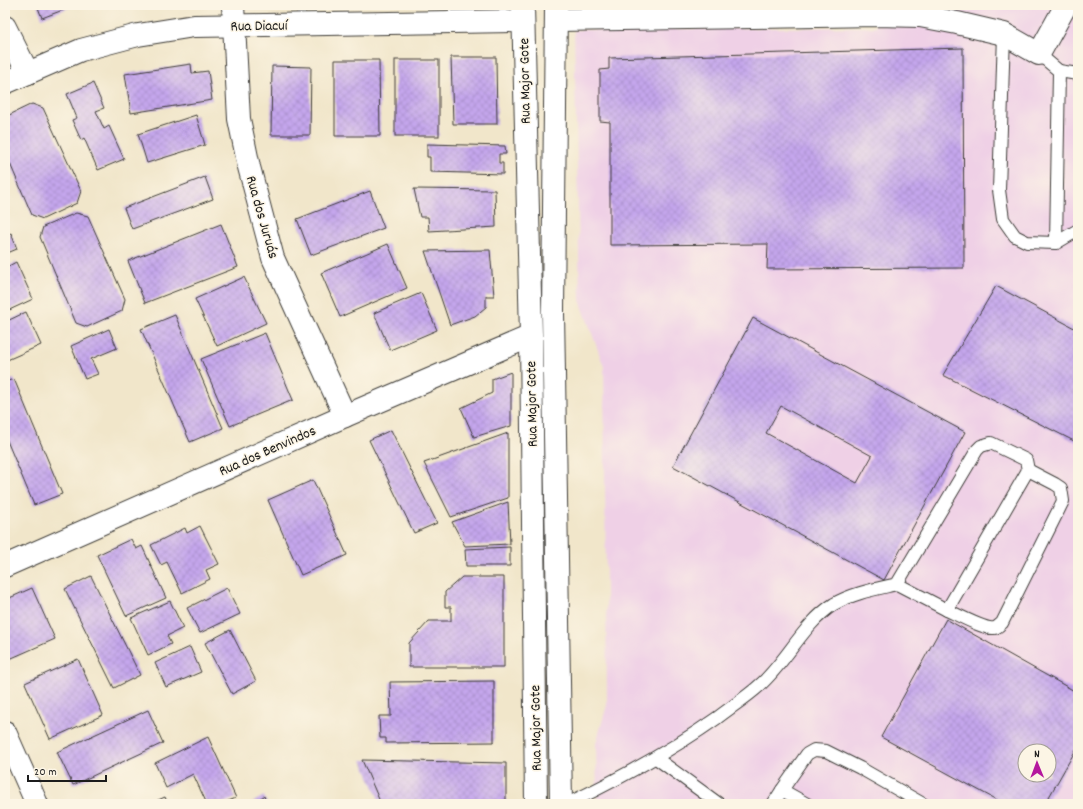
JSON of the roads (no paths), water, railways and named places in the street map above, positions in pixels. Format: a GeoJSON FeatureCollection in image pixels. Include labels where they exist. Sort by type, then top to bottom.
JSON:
{"type":"FeatureCollection","features":[{"type":"Feature","properties":{"kind":"street"},"geometry":{"type":"LineString","coordinates":[[556,13],[838,10],[876,15],[920,16],[1004,34],[1039,54],[1066,5]]}},
{"type":"Feature","properties":{"kind":"street","name":"Rua Major Gote"},"geometry":{"type":"LineString","coordinates":[[523,13],[531,336],[536,804]]}},
{"type":"Feature","properties":{"kind":"street","name":"Rua Diacuí"},"geometry":{"type":"LineString","coordinates":[[5,83],[81,50],[138,35],[194,26],[233,15],[523,13]]}},
{"type":"Feature","properties":{"kind":"street","name":"Rua Major Gote"},"geometry":{"type":"LineString","coordinates":[[556,13],[553,326],[561,804]]}},
{"type":"Feature","properties":{"kind":"street","name":"Rua dos Juruás"},"geometry":{"type":"LineString","coordinates":[[233,15],[239,120],[249,167],[273,258],[345,416]]}},
{"type":"Feature","properties":{"kind":"street"},"geometry":{"type":"LineString","coordinates":[[5,27],[28,73]]}},
{"type":"Feature","properties":{"kind":"street","name":"Rua dos Benvindos"},"geometry":{"type":"LineString","coordinates":[[5,566],[345,416],[531,336]]}},
{"type":"Feature","properties":{"kind":"street"},"geometry":{"type":"LineString","coordinates":[[5,732],[37,804]]}},
{"type":"Feature","properties":{"kind":"lane"},"geometry":{"type":"LineString","coordinates":[[1004,34],[999,190],[1003,219],[1015,236],[1027,242],[1056,243],[1078,230]]}},
{"type":"Feature","properties":{"kind":"lane"},"geometry":{"type":"LineString","coordinates":[[1039,54],[1059,71],[1078,74]]}},
{"type":"Feature","properties":{"kind":"lane"},"geometry":{"type":"LineString","coordinates":[[1056,243],[1059,71]]}},
{"type":"Feature","properties":{"kind":"lane"},"geometry":{"type":"LineString","coordinates":[[897,584],[977,450],[981,446],[991,443],[1023,458],[1027,463],[1028,470],[947,610]]}},
{"type":"Feature","properties":{"kind":"lane"},"geometry":{"type":"LineString","coordinates":[[567,804],[597,790],[656,758],[694,734],[761,685],[819,616],[834,604],[858,594],[897,584],[947,610],[986,627],[996,628],[1002,623],[1063,500],[1061,488],[1028,470]]}},
{"type":"Feature","properties":{"kind":"lane"},"geometry":{"type":"LineString","coordinates":[[773,804],[807,754],[814,750],[826,751],[923,804]]}},
{"type":"Feature","properties":{"kind":"lane"},"geometry":{"type":"LineString","coordinates":[[656,758],[719,804]]}},
{"type":"Feature","properties":{"kind":"lane"},"geometry":{"type":"LineString","coordinates":[[782,790],[807,804]]}}]}
